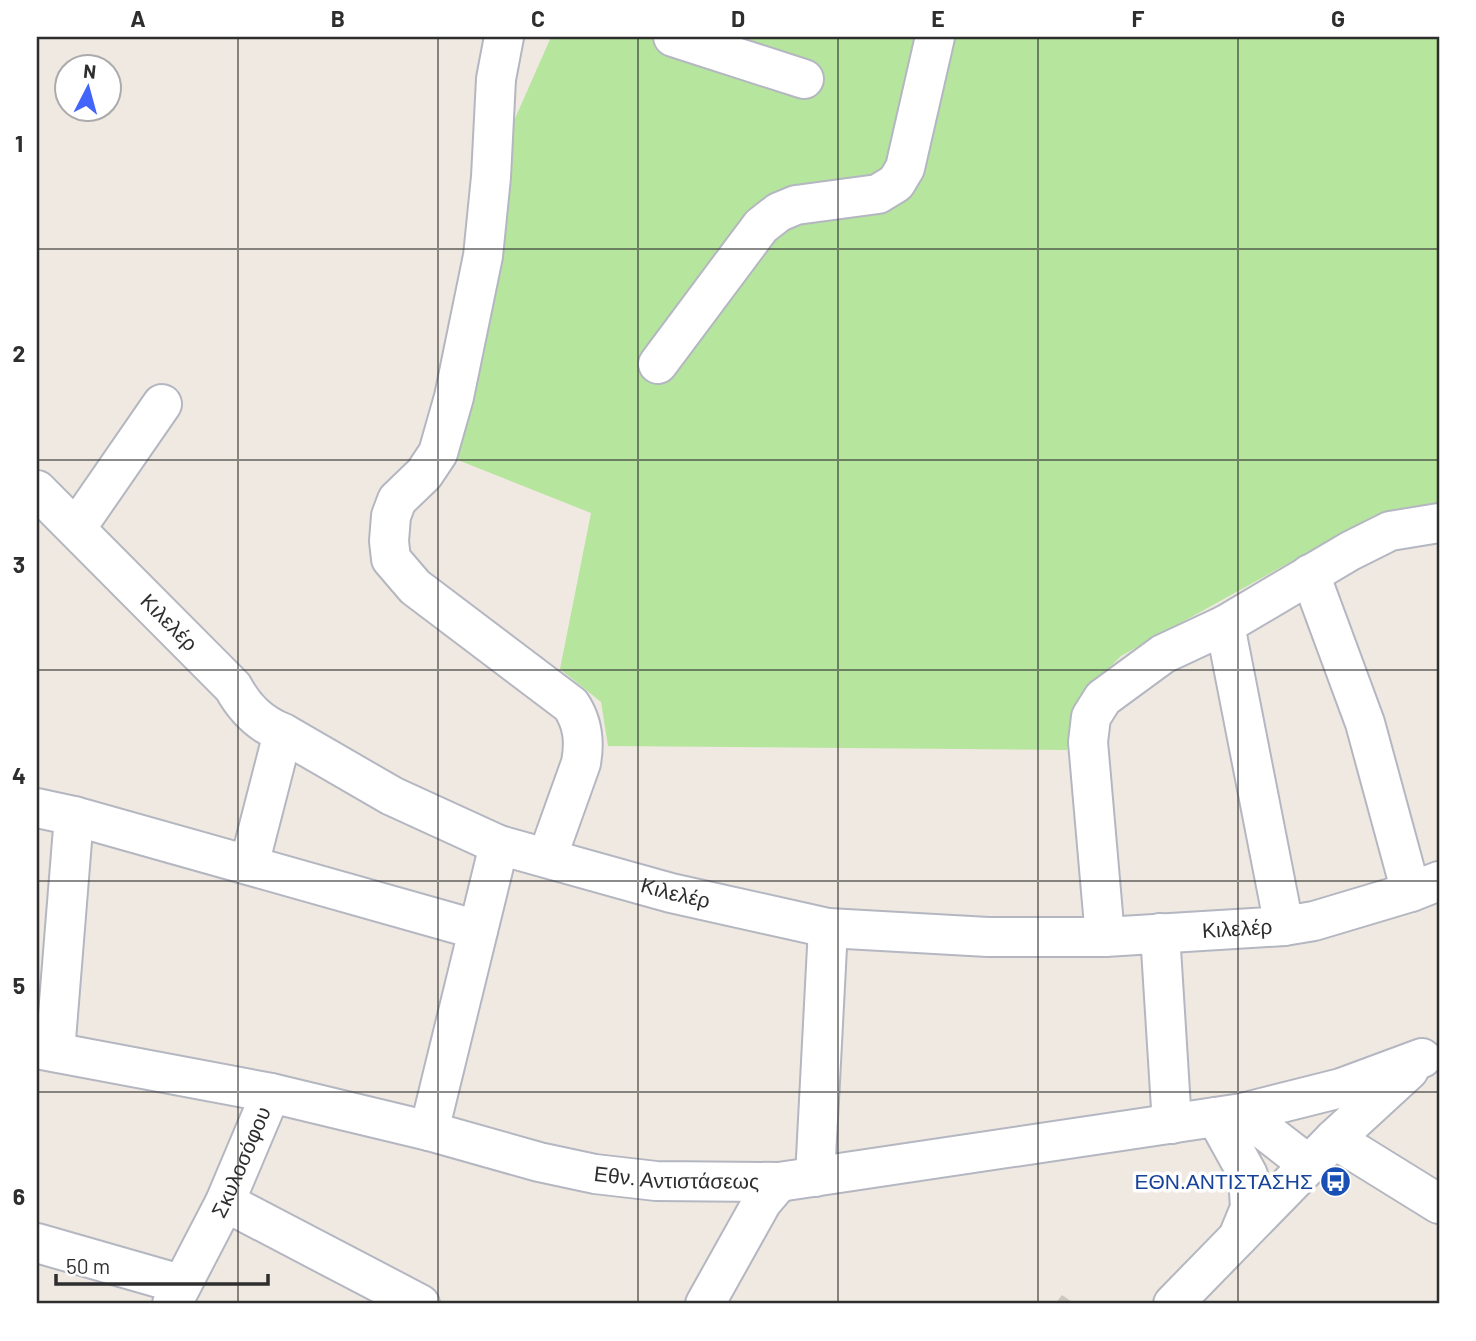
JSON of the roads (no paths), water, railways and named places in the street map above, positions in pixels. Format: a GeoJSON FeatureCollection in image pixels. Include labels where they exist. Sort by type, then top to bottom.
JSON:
{"type":"FeatureCollection","features":[{"type":"Feature","properties":{"kind":"street"},"geometry":{"type":"LineString","coordinates":[[504,37],[496,79],[492,177],[483,256],[454,397],[438,453],[424,474],[397,500],[391,516],[389,541],[391,559],[415,587],[570,705],[577,714],[582,727],[584,747],[581,763],[547,858]]}},
{"type":"Feature","properties":{"kind":"street"},"geometry":{"type":"LineString","coordinates":[[673,37],[804,79]]}},
{"type":"Feature","properties":{"kind":"street"},"geometry":{"type":"LineString","coordinates":[[658,364],[761,226],[779,212],[796,205],[878,194],[896,183],[905,167],[935,37]]}},
{"type":"Feature","properties":{"kind":"street"},"geometry":{"type":"LineString","coordinates":[[77,527],[162,404]]}},
{"type":"Feature","properties":{"kind":"street","name":"Κιλελέρ"},"geometry":{"type":"LineString","coordinates":[[37,489],[233,687],[252,714],[266,726],[283,733],[392,796],[499,845],[671,893],[828,928],[988,937],[1105,937],[1284,926],[1314,921],[1425,886]]}},
{"type":"Feature","properties":{"kind":"street"},"geometry":{"type":"LineString","coordinates":[[1105,937],[1088,742],[1091,717],[1103,698],[1163,654],[1226,625],[1310,574],[1390,531],[1439,523]]}},
{"type":"Feature","properties":{"kind":"street"},"geometry":{"type":"LineString","coordinates":[[1310,574],[1425,886]]}},
{"type":"Feature","properties":{"kind":"street"},"geometry":{"type":"LineString","coordinates":[[1226,625],[1284,926]]}},
{"type":"Feature","properties":{"kind":"street"},"geometry":{"type":"LineString","coordinates":[[249,865],[283,733]]}},
{"type":"Feature","properties":{"kind":"street"},"geometry":{"type":"LineString","coordinates":[[37,808],[74,816],[478,930]]}},
{"type":"Feature","properties":{"kind":"street"},"geometry":{"type":"LineString","coordinates":[[46,1050],[74,816]]}},
{"type":"Feature","properties":{"kind":"street"},"geometry":{"type":"LineString","coordinates":[[429,1131],[499,845]]}},
{"type":"Feature","properties":{"kind":"street"},"geometry":{"type":"LineString","coordinates":[[705,1304],[762,1202],[797,1180],[828,928]]}},
{"type":"Feature","properties":{"kind":"street"},"geometry":{"type":"LineString","coordinates":[[1160,933],[1172,1124]]}},
{"type":"Feature","properties":{"kind":"street","name":"Εθν. Αντιστάσεως"},"geometry":{"type":"LineString","coordinates":[[46,1050],[271,1093],[429,1131],[539,1162],[595,1174],[656,1181],[797,1180],[1229,1115],[1341,1088],[1430,1054]]}},
{"type":"Feature","properties":{"kind":"street"},"geometry":{"type":"LineString","coordinates":[[1173,1304],[1321,1152],[1430,1054]]}},
{"type":"Feature","properties":{"kind":"street","name":"Σκυλοσόφου"},"geometry":{"type":"LineString","coordinates":[[176,1294],[225,1202],[271,1093]]}},
{"type":"Feature","properties":{"kind":"street"},"geometry":{"type":"LineString","coordinates":[[1229,1115],[1439,1204]]}},
{"type":"Feature","properties":{"kind":"street"},"geometry":{"type":"LineString","coordinates":[[1229,1115],[1248,1175],[1250,1208],[1237,1238]]}},
{"type":"Feature","properties":{"kind":"street"},"geometry":{"type":"LineString","coordinates":[[225,1202],[420,1304]]}},
{"type":"Feature","properties":{"kind":"street"},"geometry":{"type":"LineString","coordinates":[[37,1243],[176,1294]]}},
{"type":"Feature","properties":{"kind":"place","name":"ΕΘΝ.ΑΝΤΙΣΤΑΣΗΣ"},"geometry":{"type":"Point","coordinates":[1336,1182]}}]}
